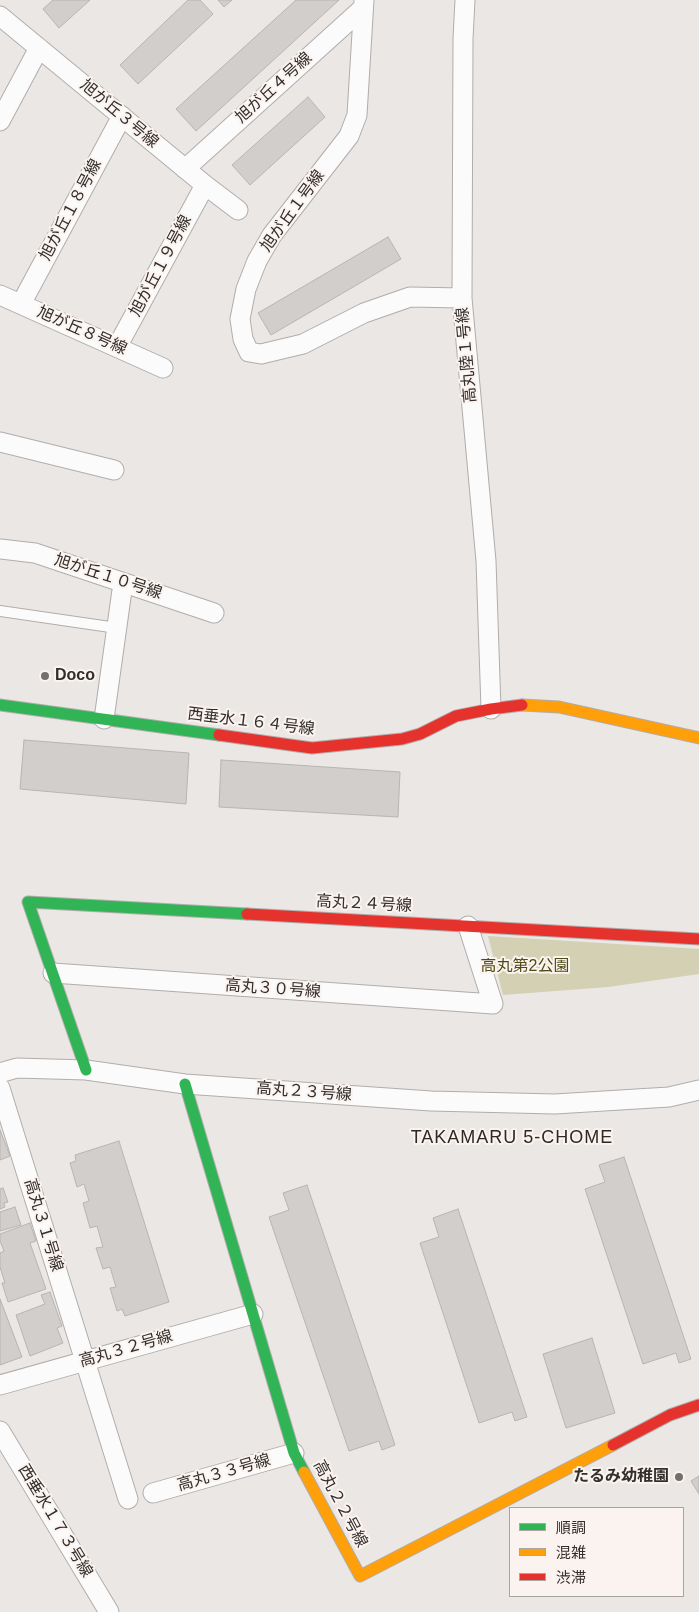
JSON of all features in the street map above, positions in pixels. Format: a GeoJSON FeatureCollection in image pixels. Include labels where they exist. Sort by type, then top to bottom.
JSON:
{"type":"FeatureCollection","features":[{"type":"Feature","properties":{"kind":"street","name":"高丸陸１号線"},"geometry":{"type":"LineString","coordinates":[[465,0],[463,38],[462,298],[486,561],[491,709]]}},
{"type":"Feature","properties":{"kind":"street","name":"旭が丘１号線"},"geometry":{"type":"LineString","coordinates":[[363,4],[357,115],[349,136],[272,235],[257,261],[246,289],[240,319],[243,339],[249,352],[261,354],[303,344],[364,313],[410,297],[462,298]]}},
{"type":"Feature","properties":{"kind":"street","name":"旭が丘４号線"},"geometry":{"type":"LineString","coordinates":[[185,169],[363,4]]}},
{"type":"Feature","properties":{"kind":"street","name":"旭が丘３号線"},"geometry":{"type":"LineString","coordinates":[[0,16],[185,169],[238,210]]}},
{"type":"Feature","properties":{"kind":"street"},"geometry":{"type":"LineString","coordinates":[[0,121],[39,48]]}},
{"type":"Feature","properties":{"kind":"street","name":"旭が丘１８号線"},"geometry":{"type":"LineString","coordinates":[[21,304],[122,116]]}},
{"type":"Feature","properties":{"kind":"street","name":"旭が丘１９号線"},"geometry":{"type":"LineString","coordinates":[[117,347],[205,185]]}},
{"type":"Feature","properties":{"kind":"street","name":"旭が丘８号線"},"geometry":{"type":"LineString","coordinates":[[0,295],[163,368]]}},
{"type":"Feature","properties":{"kind":"street"},"geometry":{"type":"LineString","coordinates":[[0,442],[115,470]]}},
{"type":"Feature","properties":{"kind":"street","name":"旭が丘１０号線"},"geometry":{"type":"LineString","coordinates":[[0,549],[35,553],[214,613]]}},
{"type":"Feature","properties":{"kind":"street"},"geometry":{"type":"LineString","coordinates":[[104,720],[123,583]]}},
{"type":"Feature","properties":{"kind":"street","name":"西垂水１６４号線"},"geometry":{"type":"LineString","coordinates":[[0,705],[312,748],[402,739],[420,734],[456,716],[525,705],[559,707],[699,738]]}},
{"type":"Feature","properties":{"kind":"street","name":"高丸２４号線"},"geometry":{"type":"LineString","coordinates":[[53,974],[28,902],[699,939]]}},
{"type":"Feature","properties":{"kind":"street","name":"高丸３０号線"},"geometry":{"type":"LineString","coordinates":[[53,974],[493,1004],[468,926]]}},
{"type":"Feature","properties":{"kind":"street"},"geometry":{"type":"LineString","coordinates":[[53,974],[86,1070]]}},
{"type":"Feature","properties":{"kind":"street","name":"高丸２３号線"},"geometry":{"type":"LineString","coordinates":[[0,1073],[18,1068],[86,1070],[186,1084],[431,1101],[555,1104],[669,1097],[699,1090]]}},
{"type":"Feature","properties":{"kind":"street","name":"高丸２２号線"},"geometry":{"type":"LineString","coordinates":[[186,1084],[294,1453],[360,1576],[670,1415],[699,1406]]}},
{"type":"Feature","properties":{"kind":"street","name":"高丸３１号線"},"geometry":{"type":"LineString","coordinates":[[0,1088],[128,1499]]}},
{"type":"Feature","properties":{"kind":"street","name":"高丸３２号線"},"geometry":{"type":"LineString","coordinates":[[0,1385],[253,1314]]}},
{"type":"Feature","properties":{"kind":"street","name":"西垂水１７３号線"},"geometry":{"type":"LineString","coordinates":[[0,1431],[109,1612]]}},
{"type":"Feature","properties":{"kind":"street","name":"高丸３３号線"},"geometry":{"type":"LineString","coordinates":[[153,1493],[294,1453]]}},
{"type":"Feature","properties":{"kind":"lane"},"geometry":{"type":"LineString","coordinates":[[0,610],[116,628]]}},
{"type":"Feature","properties":{"kind":"green space","name":"高丸第2公園"},"geometry":{"type":"Polygon","coordinates":[[[488,936],[699,949],[699,974],[608,987],[503,995],[488,936]]]}},
{"type":"Feature","properties":{"kind":"building"},"geometry":{"type":"Polygon","coordinates":[[[53,0],[90,0],[59,28],[43,9],[53,0]]]}},
{"type":"Feature","properties":{"kind":"building"},"geometry":{"type":"Polygon","coordinates":[[[188,0],[200,0],[213,14],[138,84],[120,65],[188,0]]]}},
{"type":"Feature","properties":{"kind":"building"},"geometry":{"type":"Polygon","coordinates":[[[218,0],[232,0],[224,7],[218,0]]]}},
{"type":"Feature","properties":{"kind":"building"},"geometry":{"type":"Polygon","coordinates":[[[296,0],[339,0],[196,131],[176,109],[296,0]]]}},
{"type":"Feature","properties":{"kind":"building"},"geometry":{"type":"Polygon","coordinates":[[[308,97],[325,117],[250,185],[232,165],[308,97]]]}},
{"type":"Feature","properties":{"kind":"building"},"geometry":{"type":"Polygon","coordinates":[[[388,237],[401,259],[271,335],[258,313],[388,237]]]}},
{"type":"Feature","properties":{"kind":"building"},"geometry":{"type":"Polygon","coordinates":[[[24,740],[189,753],[186,804],[20,789],[24,740]]]}},
{"type":"Feature","properties":{"kind":"building"},"geometry":{"type":"Polygon","coordinates":[[[221,760],[400,772],[398,817],[219,807],[221,760]]]}},
{"type":"Feature","properties":{"kind":"building"},"geometry":{"type":"Polygon","coordinates":[[[0,1130],[10,1156],[0,1160],[0,1130]]]}},
{"type":"Feature","properties":{"kind":"building"},"geometry":{"type":"Polygon","coordinates":[[[119,1141],[169,1302],[125,1316],[122,1309],[117,1311],[110,1288],[116,1287],[110,1267],[103,1269],[96,1248],[103,1247],[97,1226],[90,1228],[83,1203],[89,1201],[84,1184],[77,1187],[70,1163],[76,1161],[75,1155],[119,1141]]]}},
{"type":"Feature","properties":{"kind":"building"},"geometry":{"type":"Polygon","coordinates":[[[624,1157],[691,1359],[679,1363],[676,1353],[643,1364],[585,1189],[605,1182],[599,1165],[624,1157]]]}},
{"type":"Feature","properties":{"kind":"building"},"geometry":{"type":"Polygon","coordinates":[[[307,1185],[395,1445],[382,1450],[379,1441],[349,1451],[269,1217],[289,1210],[283,1193],[307,1185]]]}},
{"type":"Feature","properties":{"kind":"building"},"geometry":{"type":"Polygon","coordinates":[[[3,1188],[8,1202],[4,1203],[5,1207],[0,1209],[0,1189],[3,1188]]]}},
{"type":"Feature","properties":{"kind":"building"},"geometry":{"type":"Polygon","coordinates":[[[15,1207],[21,1225],[0,1231],[0,1212],[15,1207]]]}},
{"type":"Feature","properties":{"kind":"building"},"geometry":{"type":"Polygon","coordinates":[[[458,1209],[527,1417],[515,1421],[512,1412],[479,1423],[420,1243],[439,1237],[433,1218],[458,1209]]]}},
{"type":"Feature","properties":{"kind":"building"},"geometry":{"type":"Polygon","coordinates":[[[30,1223],[36,1241],[30,1243],[46,1289],[8,1302],[2,1283],[5,1283],[0,1267],[0,1253],[4,1251],[0,1241],[0,1234],[30,1223]]]}},
{"type":"Feature","properties":{"kind":"building"},"geometry":{"type":"Polygon","coordinates":[[[50,1292],[62,1326],[57,1328],[63,1343],[30,1356],[16,1315],[45,1304],[41,1295],[50,1292]]]}},
{"type":"Feature","properties":{"kind":"building"},"geometry":{"type":"Polygon","coordinates":[[[0,1299],[22,1357],[0,1365],[0,1299]]]}},
{"type":"Feature","properties":{"kind":"building"},"geometry":{"type":"Polygon","coordinates":[[[592,1338],[615,1413],[566,1428],[543,1354],[592,1338]]]}},
{"type":"Feature","properties":{"kind":"building"},"geometry":{"type":"Polygon","coordinates":[[[699,1476],[699,1494],[691,1481],[699,1476]]]}},
{"type":"Feature","properties":{"kind":"traffic: fast"},"geometry":{"type":"LineString","coordinates":[[0,705],[219,735]]}},
{"type":"Feature","properties":{"kind":"traffic: fast"},"geometry":{"type":"LineString","coordinates":[[86,1070],[28,902],[247,914]]}},
{"type":"Feature","properties":{"kind":"traffic: fast"},"geometry":{"type":"LineString","coordinates":[[185,1084],[294,1453],[304,1472]]}},
{"type":"Feature","properties":{"kind":"traffic: slow"},"geometry":{"type":"LineString","coordinates":[[522,705],[559,707],[699,738]]}},
{"type":"Feature","properties":{"kind":"traffic: slow"},"geometry":{"type":"LineString","coordinates":[[304,1472],[360,1576],[613,1445]]}},
{"type":"Feature","properties":{"kind":"traffic: jam"},"geometry":{"type":"LineString","coordinates":[[219,735],[312,748],[402,739],[420,734],[456,716],[522,705]]}},
{"type":"Feature","properties":{"kind":"traffic: jam"},"geometry":{"type":"LineString","coordinates":[[247,914],[699,939]]}},
{"type":"Feature","properties":{"kind":"traffic: jam"},"geometry":{"type":"LineString","coordinates":[[613,1445],[670,1415],[699,1405]]}},
{"type":"Feature","properties":{"kind":"place","name":"Doco"},"geometry":{"type":"Point","coordinates":[45,676]}},
{"type":"Feature","properties":{"kind":"place","name":"たるみ幼稚園"},"geometry":{"type":"Point","coordinates":[679,1477]}},
{"type":"Feature","properties":{"kind":"district","name":"TAKAMARU 5-CHOME"},"geometry":{"type":"Point","coordinates":[512,1138]}}]}
